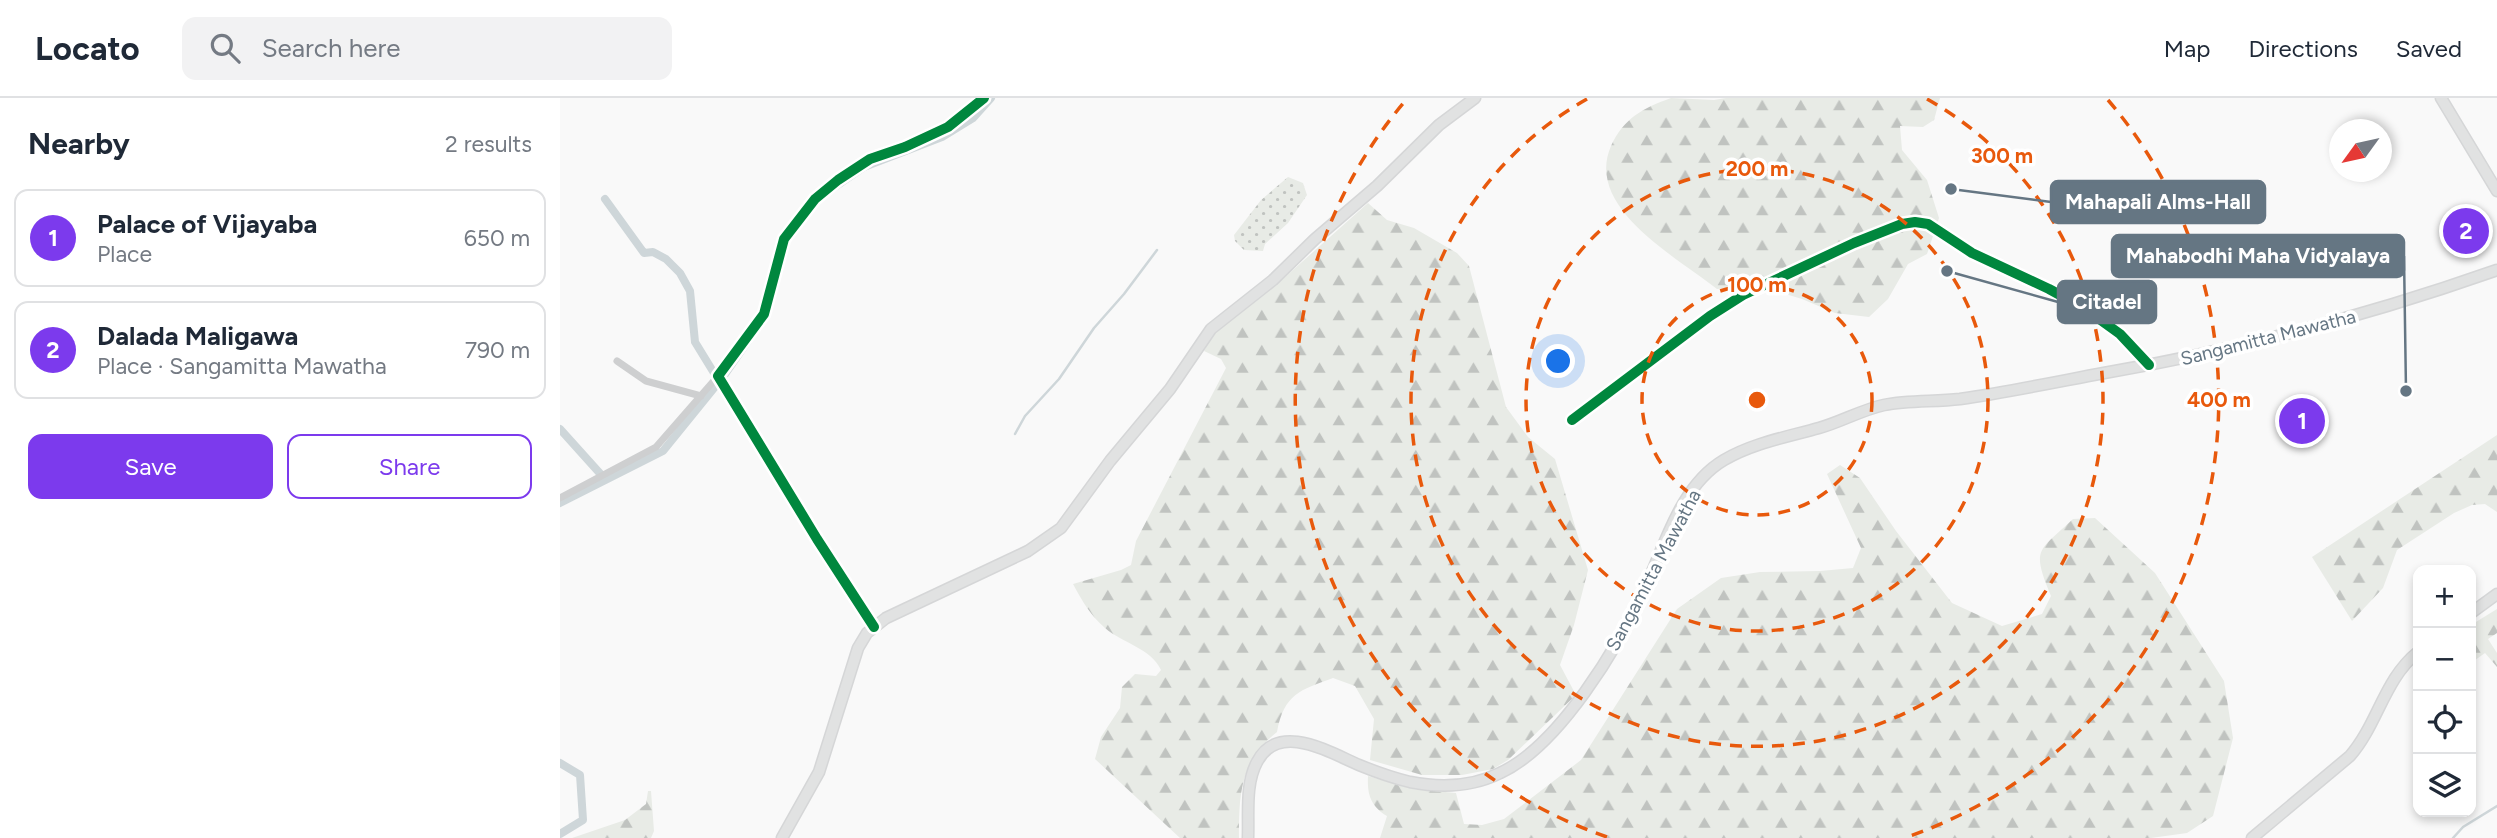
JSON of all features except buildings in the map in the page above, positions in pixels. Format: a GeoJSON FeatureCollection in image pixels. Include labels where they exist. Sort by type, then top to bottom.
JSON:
{"type":"FeatureCollection","features":[{"type":"Feature","properties":{"kind":"main road"},"geometry":{"type":"LineString","coordinates":[[782,838],[819,772],[854,655],[874,627],[894,614],[1028,551],[1061,528],[1110,461],[1163,398],[1211,329],[1273,280],[1315,239],[1377,187],[1439,125],[1475,98]]}},
{"type":"Feature","properties":{"kind":"main road"},"geometry":{"type":"LineString","coordinates":[[2441,98],[2497,191]]}},
{"type":"Feature","properties":{"kind":"main road","name":"Sangamitta Mawatha"},"geometry":{"type":"LineString","coordinates":[[1248,838],[1253,769],[1265,751],[1282,743],[1295,741],[1386,775],[1419,783],[1448,786],[1477,782],[1505,771],[1519,762],[1550,733],[1582,694],[1626,627],[1687,499],[1708,472],[1747,449],[1825,427],[1859,412],[1885,405],[1963,399],[2149,365],[2319,326],[2407,301],[2497,270]]}},
{"type":"Feature","properties":{"kind":"main road"},"geometry":{"type":"LineString","coordinates":[[2476,609],[2497,594]]}},
{"type":"Feature","properties":{"kind":"main road"},"geometry":{"type":"LineString","coordinates":[[2252,838],[2350,756],[2362,741],[2397,674],[2413,657]]}},
{"type":"Feature","properties":{"kind":"street"},"geometry":{"type":"LineString","coordinates":[[560,498],[656,447],[701,396],[764,314],[784,239],[815,199],[870,159],[905,147],[948,127],[984,98]]}},
{"type":"Feature","properties":{"kind":"street"},"geometry":{"type":"LineString","coordinates":[[1572,420],[1710,316],[1743,295],[1854,243],[1902,224],[1915,222],[1928,224],[1972,253],[2084,308],[2120,334],[2149,365]]}},
{"type":"Feature","properties":{"kind":"street"},"geometry":{"type":"LineString","coordinates":[[617,361],[646,381],[701,396]]}},
{"type":"Feature","properties":{"kind":"street"},"geometry":{"type":"LineString","coordinates":[[718,376],[874,627]]}},
{"type":"Feature","properties":{"kind":"green space"},"geometry":{"type":"Polygon","coordinates":[[[1671,98],[1940,98],[1934,120],[1923,127],[1900,126],[1902,150],[1927,180],[1939,218],[1927,254],[1908,264],[1888,299],[1869,317],[1835,313],[1802,299],[1762,287],[1717,289],[1639,229],[1622,210],[1611,190],[1606,169],[1616,136],[1635,115],[1671,98]]]}},
{"type":"Feature","properties":{"kind":"green space"},"geometry":{"type":"Polygon","coordinates":[[[1288,177],[1303,183],[1307,195],[1288,223],[1265,244],[1263,251],[1244,250],[1235,241],[1234,235],[1261,200],[1288,177]]]}},
{"type":"Feature","properties":{"kind":"green space"},"geometry":{"type":"Polygon","coordinates":[[[1368,203],[1387,220],[1414,228],[1457,253],[1469,266],[1506,407],[1528,437],[1555,459],[1588,570],[1574,625],[1560,665],[1576,695],[1508,760],[1493,769],[1462,775],[1422,775],[1370,760],[1374,719],[1355,686],[1333,678],[1295,695],[1284,709],[1277,732],[1255,755],[1241,793],[1239,838],[1180,838],[1095,759],[1101,737],[1120,708],[1122,687],[1135,674],[1156,676],[1161,670],[1150,656],[1100,623],[1087,608],[1073,584],[1131,565],[1136,541],[1226,368],[1221,359],[1204,351],[1213,334],[1275,286],[1368,203]]]}},
{"type":"Feature","properties":{"kind":"green space"},"geometry":{"type":"Polygon","coordinates":[[[2497,435],[2497,512],[2485,504],[2472,505],[2454,513],[2397,550],[2383,588],[2352,621],[2312,557],[2497,435]]]}},
{"type":"Feature","properties":{"kind":"green space"},"geometry":{"type":"Polygon","coordinates":[[[1840,465],[1860,478],[1896,531],[1952,603],[2002,626],[2042,614],[2051,596],[2041,568],[2041,552],[2073,519],[2095,518],[2155,573],[2224,681],[2233,738],[2213,816],[2187,833],[2151,838],[1380,838],[1387,816],[1371,799],[1368,776],[1413,789],[1456,793],[1464,824],[1482,825],[1504,819],[1581,760],[1677,609],[1721,578],[1760,572],[1853,568],[1861,548],[1827,474],[1840,465]]]}},
{"type":"Feature","properties":{"kind":"green space"},"geometry":{"type":"Polygon","coordinates":[[[2497,609],[2497,633],[2488,639],[2497,653],[2497,667],[2485,653],[2476,659],[2476,622],[2497,609]]]}},
{"type":"Feature","properties":{"kind":"green space"},"geometry":{"type":"Polygon","coordinates":[[[648,791],[651,791],[654,831],[651,838],[572,838],[625,820],[646,804],[648,791]]]}},
{"type":"Feature","properties":{"kind":"waterway"},"geometry":{"type":"LineString","coordinates":[[829,191],[864,167],[942,137],[973,118],[991,98]]}},
{"type":"Feature","properties":{"kind":"waterway"},"geometry":{"type":"LineString","coordinates":[[605,199],[644,253],[653,252],[666,259],[680,273],[690,291],[695,342],[714,373],[723,377]]}},
{"type":"Feature","properties":{"kind":"waterway"},"geometry":{"type":"LineString","coordinates":[[1015,434],[1025,416],[1059,379],[1094,328],[1157,250]]}},
{"type":"Feature","properties":{"kind":"waterway"},"geometry":{"type":"LineString","coordinates":[[560,503],[663,451],[723,377],[748,341]]}},
{"type":"Feature","properties":{"kind":"waterway"},"geometry":{"type":"LineString","coordinates":[[560,429],[605,479]]}},
{"type":"Feature","properties":{"kind":"waterway"},"geometry":{"type":"LineString","coordinates":[[560,763],[580,775],[583,820],[560,834]]}},
{"type":"Feature","properties":{"kind":"waterway"},"geometry":{"type":"LineString","coordinates":[[2453,838],[2463,827],[2497,806]]}},
{"type":"Feature","properties":{"kind":"cycle path"},"geometry":{"type":"LineString","coordinates":[[874,627],[718,376],[764,314],[784,239],[815,199],[870,159],[905,147],[948,127],[984,98]]}},
{"type":"Feature","properties":{"kind":"cycle path"},"geometry":{"type":"LineString","coordinates":[[1572,420],[1710,316],[1743,295],[1854,243],[1902,224],[1915,222],[1928,224],[1972,253],[2084,308],[2120,334],[2149,365]]}},
{"type":"Feature","properties":{"kind":"place","name":"Mahapali Alms-Hall"},"geometry":{"type":"Point","coordinates":[1951,189]}},
{"type":"Feature","properties":{"kind":"place","name":"Dalada Maligawa"},"geometry":{"type":"Point","coordinates":[2466,231]}},
{"type":"Feature","properties":{"kind":"place","name":"Citadel"},"geometry":{"type":"Point","coordinates":[1947,271]}},
{"type":"Feature","properties":{"kind":"place","name":"Mahabodhi Maha Vidyalaya"},"geometry":{"type":"Point","coordinates":[2406,391]}},
{"type":"Feature","properties":{"kind":"place","name":"Palace of Vijayaba"},"geometry":{"type":"Point","coordinates":[2302,421]}}]}
